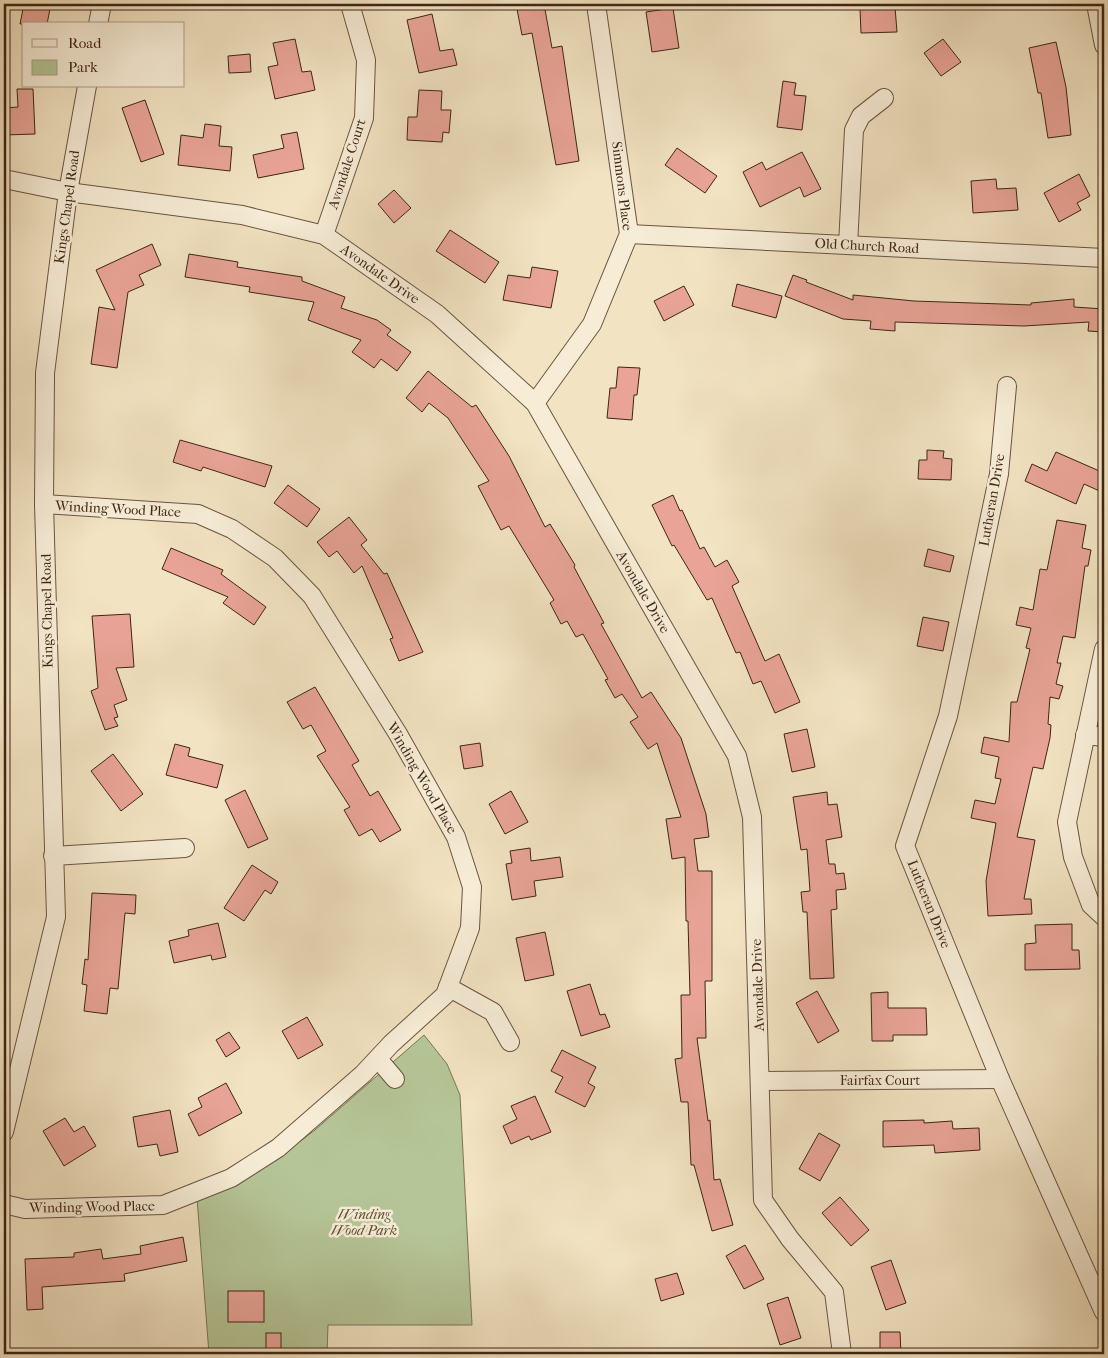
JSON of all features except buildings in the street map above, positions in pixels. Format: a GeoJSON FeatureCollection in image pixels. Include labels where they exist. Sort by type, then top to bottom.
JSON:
{"type":"FeatureCollection","features":[{"type":"Feature","properties":{"kind":"street"},"geometry":{"type":"LineString","coordinates":[[98,22],[102,4]]}},
{"type":"Feature","properties":{"kind":"street","name":"Avondale Court"},"geometry":{"type":"LineString","coordinates":[[324,235],[364,118],[366,60],[350,4]]}},
{"type":"Feature","properties":{"kind":"street","name":"Simmons Place"},"geometry":{"type":"LineString","coordinates":[[535,403],[592,324],[629,234],[596,4]]}},
{"type":"Feature","properties":{"kind":"street"},"geometry":{"type":"LineString","coordinates":[[1096,4],[1104,44]]}},
{"type":"Feature","properties":{"kind":"street","name":"Kings Chapel Road"},"geometry":{"type":"LineString","coordinates":[[4,1132],[56,917],[44,504],[45,373],[68,192],[87,88]]}},
{"type":"Feature","properties":{"kind":"street"},"geometry":{"type":"LineString","coordinates":[[848,245],[854,130],[862,116],[884,98]]}},
{"type":"Feature","properties":{"kind":"street","name":"Avondale Drive"},"geometry":{"type":"LineString","coordinates":[[4,179],[68,192],[242,216],[324,235],[437,314],[535,403],[737,756],[752,817],[763,1200],[790,1240],[834,1292],[842,1354]]}},
{"type":"Feature","properties":{"kind":"street","name":"Old Church Road"},"geometry":{"type":"LineString","coordinates":[[629,234],[1104,258]]}},
{"type":"Feature","properties":{"kind":"street","name":"Lutheran Drive"},"geometry":{"type":"LineString","coordinates":[[1007,386],[999,474],[948,716],[905,846],[1000,1079],[1104,1312]]}},
{"type":"Feature","properties":{"kind":"street","name":"Winding Wood Place"},"geometry":{"type":"LineString","coordinates":[[4,1204],[25,1209],[163,1205],[231,1178],[278,1148],[363,1074],[445,995],[470,928],[472,887],[456,837],[398,734],[312,596],[275,558],[232,529],[198,514],[44,504]]}},
{"type":"Feature","properties":{"kind":"street"},"geometry":{"type":"LineString","coordinates":[[1104,649],[1068,822],[1073,857],[1091,905],[1104,917]]}},
{"type":"Feature","properties":{"kind":"street"},"geometry":{"type":"LineString","coordinates":[[1085,735],[1104,737]]}},
{"type":"Feature","properties":{"kind":"street"},"geometry":{"type":"LineString","coordinates":[[53,856],[185,848]]}},
{"type":"Feature","properties":{"kind":"street"},"geometry":{"type":"LineString","coordinates":[[448,987],[493,1012],[510,1042]]}},
{"type":"Feature","properties":{"kind":"street"},"geometry":{"type":"LineString","coordinates":[[378,1059],[394,1080]]}},
{"type":"Feature","properties":{"kind":"street","name":"Fairfax Court"},"geometry":{"type":"LineString","coordinates":[[761,1081],[1000,1079]]}},
{"type":"Feature","properties":{"kind":"green space","name":"Winding Wood Park"},"geometry":{"type":"Polygon","coordinates":[[[424,1035],[447,1064],[460,1095],[472,1325],[328,1325],[327,1354],[209,1354],[197,1198],[270,1164],[315,1130],[424,1035]]]}}]}
